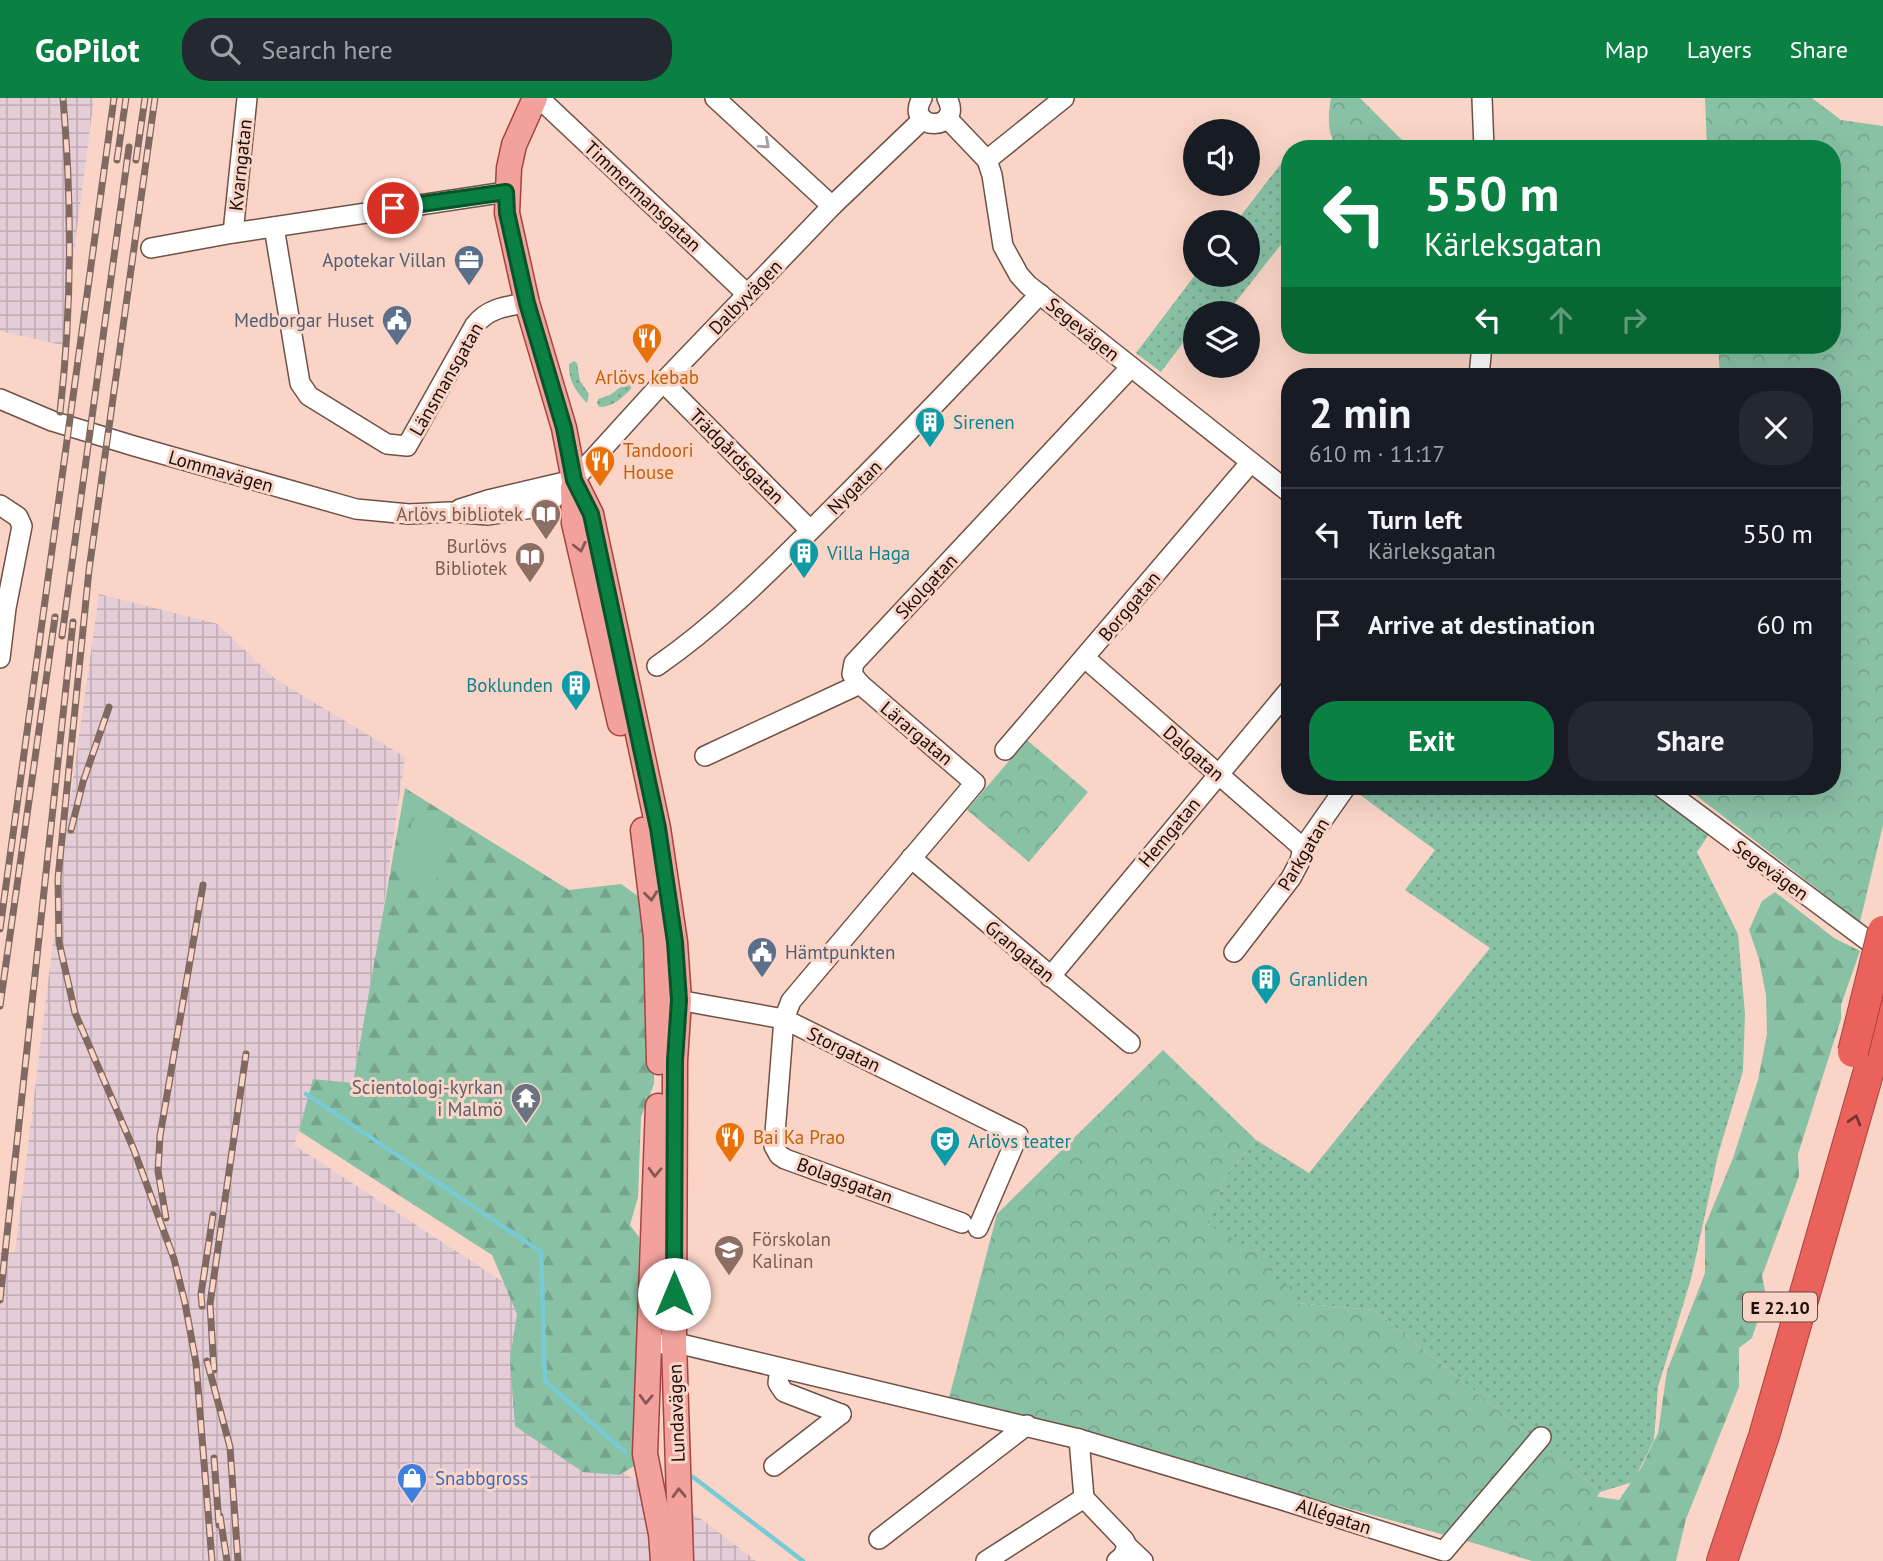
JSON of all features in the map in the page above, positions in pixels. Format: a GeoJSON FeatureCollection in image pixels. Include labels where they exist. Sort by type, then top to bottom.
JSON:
{"type":"FeatureCollection","features":[{"type":"Feature","properties":{"kind":"highway","name":"E 22.10"},"geometry":{"type":"LineString","coordinates":[[1721,1561],[1764,1436],[1864,1052],[1883,932]]}},
{"type":"Feature","properties":{"kind":"highway","name":"E 22.10"},"geometry":{"type":"LineString","coordinates":[[1701,1561],[1741,1443],[1864,1052],[1883,1013]]}},
{"type":"Feature","properties":{"kind":"main road","name":"Lundavägen"},"geometry":{"type":"LineString","coordinates":[[537,98],[514,145],[506,192],[507,213],[527,303],[564,428],[574,480],[574,523],[644,831],[656,937],[669,1000],[675,1061],[674,1343],[681,1561]]}},
{"type":"Feature","properties":{"kind":"main road","name":"Lundavägen"},"geometry":{"type":"LineString","coordinates":[[663,1561],[661,1534],[645,1454],[658,1104],[669,1000]]}},
{"type":"Feature","properties":{"kind":"street","name":"Kvarngatan"},"geometry":{"type":"LineString","coordinates":[[233,233],[247,98]]}},
{"type":"Feature","properties":{"kind":"street","name":"Timmermansgatan"},"geometry":{"type":"LineString","coordinates":[[537,98],[747,294]]}},
{"type":"Feature","properties":{"kind":"street"},"geometry":{"type":"LineString","coordinates":[[715,98],[832,206]]}},
{"type":"Feature","properties":{"kind":"street"},"geometry":{"type":"LineString","coordinates":[[922,98],[918,108],[923,119],[935,124],[947,118],[951,107],[947,98]]}},
{"type":"Feature","properties":{"kind":"street"},"geometry":{"type":"LineString","coordinates":[[947,118],[987,160],[1064,98]]}},
{"type":"Feature","properties":{"kind":"street"},"geometry":{"type":"LineString","coordinates":[[1482,98],[1484,140]]}},
{"type":"Feature","properties":{"kind":"street","name":"Dalbyvägen"},"geometry":{"type":"LineString","coordinates":[[574,480],[663,382],[832,206],[923,119]]}},
{"type":"Feature","properties":{"kind":"street","name":"Segevägen"},"geometry":{"type":"LineString","coordinates":[[987,160],[992,175],[1003,246],[1019,275],[1281,486]]}},
{"type":"Feature","properties":{"kind":"street"},"geometry":{"type":"LineString","coordinates":[[151,248],[506,192]]}},
{"type":"Feature","properties":{"kind":"street","name":"Länsmansgatan"},"geometry":{"type":"LineString","coordinates":[[274,227],[300,383],[309,396],[387,444],[407,446],[481,317],[488,312],[527,303]]}},
{"type":"Feature","properties":{"kind":"street","name":"Nygatan"},"geometry":{"type":"LineString","coordinates":[[657,666],[681,650],[734,606],[929,411],[1040,294]]}},
{"type":"Feature","properties":{"kind":"street","name":"Skolgatan"},"geometry":{"type":"LineString","coordinates":[[860,684],[852,674],[854,663],[1130,367]]}},
{"type":"Feature","properties":{"kind":"street","name":"Trädgårdsgatan"},"geometry":{"type":"LineString","coordinates":[[663,382],[810,530]]}},
{"type":"Feature","properties":{"kind":"street","name":"Lommavägen"},"geometry":{"type":"LineString","coordinates":[[0,399],[78,429],[339,505],[410,514],[449,512],[488,515],[545,506],[574,480]]}},
{"type":"Feature","properties":{"kind":"street","name":"Borggatan"},"geometry":{"type":"LineString","coordinates":[[1005,750],[1251,462]]}},
{"type":"Feature","properties":{"kind":"street"},"geometry":{"type":"LineString","coordinates":[[0,505],[18,517],[22,526],[3,608],[0,658]]}},
{"type":"Feature","properties":{"kind":"street","name":"Dalgatan"},"geometry":{"type":"LineString","coordinates":[[1085,658],[1303,848]]}},
{"type":"Feature","properties":{"kind":"street"},"geometry":{"type":"LineString","coordinates":[[705,756],[860,684]]}},
{"type":"Feature","properties":{"kind":"street","name":"Lärargatan"},"geometry":{"type":"LineString","coordinates":[[860,684],[975,783],[911,858]]}},
{"type":"Feature","properties":{"kind":"street","name":"Hemgatan"},"geometry":{"type":"LineString","coordinates":[[1050,977],[1281,699]]}},
{"type":"Feature","properties":{"kind":"street","name":"Parkgatan"},"geometry":{"type":"LineString","coordinates":[[1234,952],[1291,878],[1303,848],[1340,795]]}},
{"type":"Feature","properties":{"kind":"street","name":"Segevägen"},"geometry":{"type":"LineString","coordinates":[[1672,795],[1883,952]]}},
{"type":"Feature","properties":{"kind":"street"},"geometry":{"type":"LineString","coordinates":[[784,1019],[791,1001],[911,858]]}},
{"type":"Feature","properties":{"kind":"street","name":"Grangatan"},"geometry":{"type":"LineString","coordinates":[[911,858],[1130,1043]]}},
{"type":"Feature","properties":{"kind":"street","name":"Storgatan"},"geometry":{"type":"LineString","coordinates":[[669,1000],[784,1019],[1018,1135]]}},
{"type":"Feature","properties":{"kind":"street","name":"Bolagsgatan"},"geometry":{"type":"LineString","coordinates":[[784,1019],[774,1146],[779,1155],[970,1225],[1018,1135]]}},
{"type":"Feature","properties":{"kind":"street","name":"Allégatan"},"geometry":{"type":"LineString","coordinates":[[648,1346],[674,1343],[1027,1425],[1266,1494],[1444,1551],[1541,1437]]}},
{"type":"Feature","properties":{"kind":"street"},"geometry":{"type":"LineString","coordinates":[[774,1466],[841,1413],[784,1392],[778,1383],[780,1368]]}},
{"type":"Feature","properties":{"kind":"street"},"geometry":{"type":"LineString","coordinates":[[879,1539],[1027,1425]]}},
{"type":"Feature","properties":{"kind":"street"},"geometry":{"type":"LineString","coordinates":[[1079,1439],[1084,1499],[1124,1540],[1122,1554],[1143,1561]]}},
{"type":"Feature","properties":{"kind":"street"},"geometry":{"type":"LineString","coordinates":[[986,1561],[1015,1554],[1084,1499]]}},
{"type":"Feature","properties":{"kind":"shaded area"},"geometry":{"type":"Polygon","coordinates":[[[0,98],[94,98],[62,345],[0,331],[0,98]]]}},
{"type":"Feature","properties":{"kind":"shaded area"},"geometry":{"type":"Polygon","coordinates":[[[99,594],[218,624],[275,679],[405,757],[358,1087],[316,1083],[294,1145],[523,1295],[565,1438],[704,1521],[756,1561],[0,1561],[0,1253],[15,1252],[73,779],[99,594]]]}},
{"type":"Feature","properties":{"kind":"green space"},"geometry":{"type":"Polygon","coordinates":[[[1331,98],[1360,98],[1402,140],[1333,140],[1329,118],[1331,98]]]}},
{"type":"Feature","properties":{"kind":"green space"},"geometry":{"type":"Polygon","coordinates":[[[1705,98],[1812,98],[1841,120],[1883,126],[1883,825],[1860,922],[1696,795],[1841,795],[1841,368],[1719,368],[1719,354],[1841,354],[1841,140],[1707,140],[1705,98]]]}},
{"type":"Feature","properties":{"kind":"green space"},"geometry":{"type":"Polygon","coordinates":[[[1281,164],[1281,244],[1260,271],[1260,210],[1245,210],[1256,196],[1260,196],[1260,191],[1281,164]]]}},
{"type":"Feature","properties":{"kind":"green space"},"geometry":{"type":"Polygon","coordinates":[[[1186,287],[1247,287],[1236,301],[1183,301],[1183,343],[1161,372],[1136,353],[1186,287]]]}},
{"type":"Feature","properties":{"kind":"green space"},"geometry":{"type":"Polygon","coordinates":[[[574,361],[577,363],[580,381],[589,394],[587,403],[571,380],[569,364],[574,361]]]}},
{"type":"Feature","properties":{"kind":"green space"},"geometry":{"type":"Polygon","coordinates":[[[626,383],[631,385],[631,389],[624,396],[613,404],[599,407],[598,399],[610,395],[626,383]]]}},
{"type":"Feature","properties":{"kind":"green space"},"geometry":{"type":"Polygon","coordinates":[[[1027,740],[1088,792],[1029,862],[967,810],[1027,740]]]}},
{"type":"Feature","properties":{"kind":"green space"},"geometry":{"type":"Polygon","coordinates":[[[405,788],[569,890],[621,884],[645,901],[655,998],[654,1084],[641,1117],[638,1197],[630,1225],[639,1237],[636,1465],[619,1475],[583,1472],[515,1426],[510,1359],[517,1314],[492,1255],[299,1131],[313,1079],[353,1083],[405,788]]]}},
{"type":"Feature","properties":{"kind":"green space"},"geometry":{"type":"Polygon","coordinates":[[[1360,795],[1660,795],[1710,833],[1697,852],[1738,934],[1745,1014],[1743,1071],[1718,1155],[1691,1279],[1658,1387],[1654,1440],[1633,1482],[1600,1492],[1374,1310],[1295,1303],[1207,1223],[1226,1175],[1256,1140],[1309,1173],[1490,948],[1405,890],[1435,850],[1360,795]]]}},
{"type":"Feature","properties":{"kind":"green space"},"geometry":{"type":"Polygon","coordinates":[[[412,820],[446,825],[434,894],[400,888],[412,820]]]}},
{"type":"Feature","properties":{"kind":"green space"},"geometry":{"type":"Polygon","coordinates":[[[1775,892],[1834,938],[1860,951],[1841,1005],[1841,1019],[1798,1154],[1799,1176],[1762,1276],[1766,1295],[1752,1338],[1739,1348],[1739,1387],[1686,1519],[1676,1561],[1558,1561],[1593,1496],[1619,1500],[1641,1468],[1658,1433],[1667,1371],[1705,1273],[1705,1226],[1733,1158],[1758,1080],[1767,1034],[1766,995],[1759,959],[1749,930],[1762,901],[1775,892]]]}},
{"type":"Feature","properties":{"kind":"green space"},"geometry":{"type":"Polygon","coordinates":[[[1163,1050],[1256,1140],[1226,1175],[1207,1224],[1272,1261],[1273,1282],[1295,1287],[1295,1303],[1374,1310],[1600,1492],[1579,1524],[1588,1530],[1563,1561],[1532,1561],[949,1398],[997,1214],[1163,1050]]]}},
{"type":"Feature","properties":{"kind":"waterway"},"geometry":{"type":"LineString","coordinates":[[306,1094],[541,1252],[545,1381],[625,1452]]}},
{"type":"Feature","properties":{"kind":"waterway"},"geometry":{"type":"LineString","coordinates":[[693,1477],[803,1561]]}},
{"type":"Feature","properties":{"kind":"railway"},"geometry":{"type":"LineString","coordinates":[[60,412],[67,334],[69,255],[63,98]]}},
{"type":"Feature","properties":{"kind":"railway"},"geometry":{"type":"LineString","coordinates":[[0,929],[114,98]]}},
{"type":"Feature","properties":{"kind":"railway"},"geometry":{"type":"LineString","coordinates":[[117,160],[126,98]]}},
{"type":"Feature","properties":{"kind":"railway"},"geometry":{"type":"LineString","coordinates":[[136,160],[145,98]]}},
{"type":"Feature","properties":{"kind":"railway"},"geometry":{"type":"LineString","coordinates":[[155,98],[89,570],[58,878],[59,942],[75,1013],[134,1150],[174,1259],[185,1303],[196,1363],[212,1561]]}},
{"type":"Feature","properties":{"kind":"railway"},"geometry":{"type":"LineString","coordinates":[[62,636],[129,147]]}},
{"type":"Feature","properties":{"kind":"railway"},"geometry":{"type":"LineString","coordinates":[[0,1006],[55,617]]}},
{"type":"Feature","properties":{"kind":"railway"},"geometry":{"type":"LineString","coordinates":[[0,1300],[73,622]]}},
{"type":"Feature","properties":{"kind":"railway"},"geometry":{"type":"LineString","coordinates":[[71,830],[83,782],[109,707]]}},
{"type":"Feature","properties":{"kind":"railway"},"geometry":{"type":"LineString","coordinates":[[166,1218],[158,1171],[160,1136],[203,885]]}},
{"type":"Feature","properties":{"kind":"railway"},"geometry":{"type":"LineString","coordinates":[[214,1370],[210,1304],[246,1054]]}},
{"type":"Feature","properties":{"kind":"railway"},"geometry":{"type":"LineString","coordinates":[[202,1306],[201,1294],[213,1215]]}},
{"type":"Feature","properties":{"kind":"railway"},"geometry":{"type":"LineString","coordinates":[[207,1361],[230,1447],[238,1561]]}},
{"type":"Feature","properties":{"kind":"railway"},"geometry":{"type":"LineString","coordinates":[[214,1458],[219,1525]]}},
{"type":"Feature","properties":{"kind":"railway"},"geometry":{"type":"LineString","coordinates":[[220,1516],[227,1561]]}},
{"type":"Feature","properties":{"kind":"place","name":"Apotekar Villan"},"geometry":{"type":"Point","coordinates":[469,287]}},
{"type":"Feature","properties":{"kind":"place","name":"Medborgar Huset"},"geometry":{"type":"Point","coordinates":[397,347]}},
{"type":"Feature","properties":{"kind":"place","name":"Arlövs kebab"},"geometry":{"type":"Point","coordinates":[647,365]}},
{"type":"Feature","properties":{"kind":"place","name":"Sirenen"},"geometry":{"type":"Point","coordinates":[930,449]}},
{"type":"Feature","properties":{"kind":"place","name":"Tandoori House"},"geometry":{"type":"Point","coordinates":[600,488]}},
{"type":"Feature","properties":{"kind":"place","name":"Arlövs bibliotek"},"geometry":{"type":"Point","coordinates":[546,541]}},
{"type":"Feature","properties":{"kind":"place","name":"Villa Haga"},"geometry":{"type":"Point","coordinates":[804,580]}},
{"type":"Feature","properties":{"kind":"place","name":"Burlövs Bibliotek"},"geometry":{"type":"Point","coordinates":[530,584]}},
{"type":"Feature","properties":{"kind":"place","name":"Boklunden"},"geometry":{"type":"Point","coordinates":[576,712]}},
{"type":"Feature","properties":{"kind":"place","name":"Hämtpunkten"},"geometry":{"type":"Point","coordinates":[762,979]}},
{"type":"Feature","properties":{"kind":"place","name":"Granliden"},"geometry":{"type":"Point","coordinates":[1266,1006]}},
{"type":"Feature","properties":{"kind":"place","name":"Scientologi-kyrkan i Malmö"},"geometry":{"type":"Point","coordinates":[526,1125]}},
{"type":"Feature","properties":{"kind":"place","name":"Bai Ka Prao"},"geometry":{"type":"Point","coordinates":[730,1164]}},
{"type":"Feature","properties":{"kind":"place","name":"Arlövs teater"},"geometry":{"type":"Point","coordinates":[945,1168]}},
{"type":"Feature","properties":{"kind":"place","name":"Förskolan Kalinan"},"geometry":{"type":"Point","coordinates":[729,1277]}},
{"type":"Feature","properties":{"kind":"place","name":"Snabbgross"},"geometry":{"type":"Point","coordinates":[412,1505]}},
{"type":"Feature","properties":{"kind":"route"},"geometry":{"type":"LineString","coordinates":[[393,208],[506,192],[507,213],[527,303],[564,428],[574,480],[591,514],[658,828],[675,942],[679,1000],[675,1061],[674,1294]]}}]}
